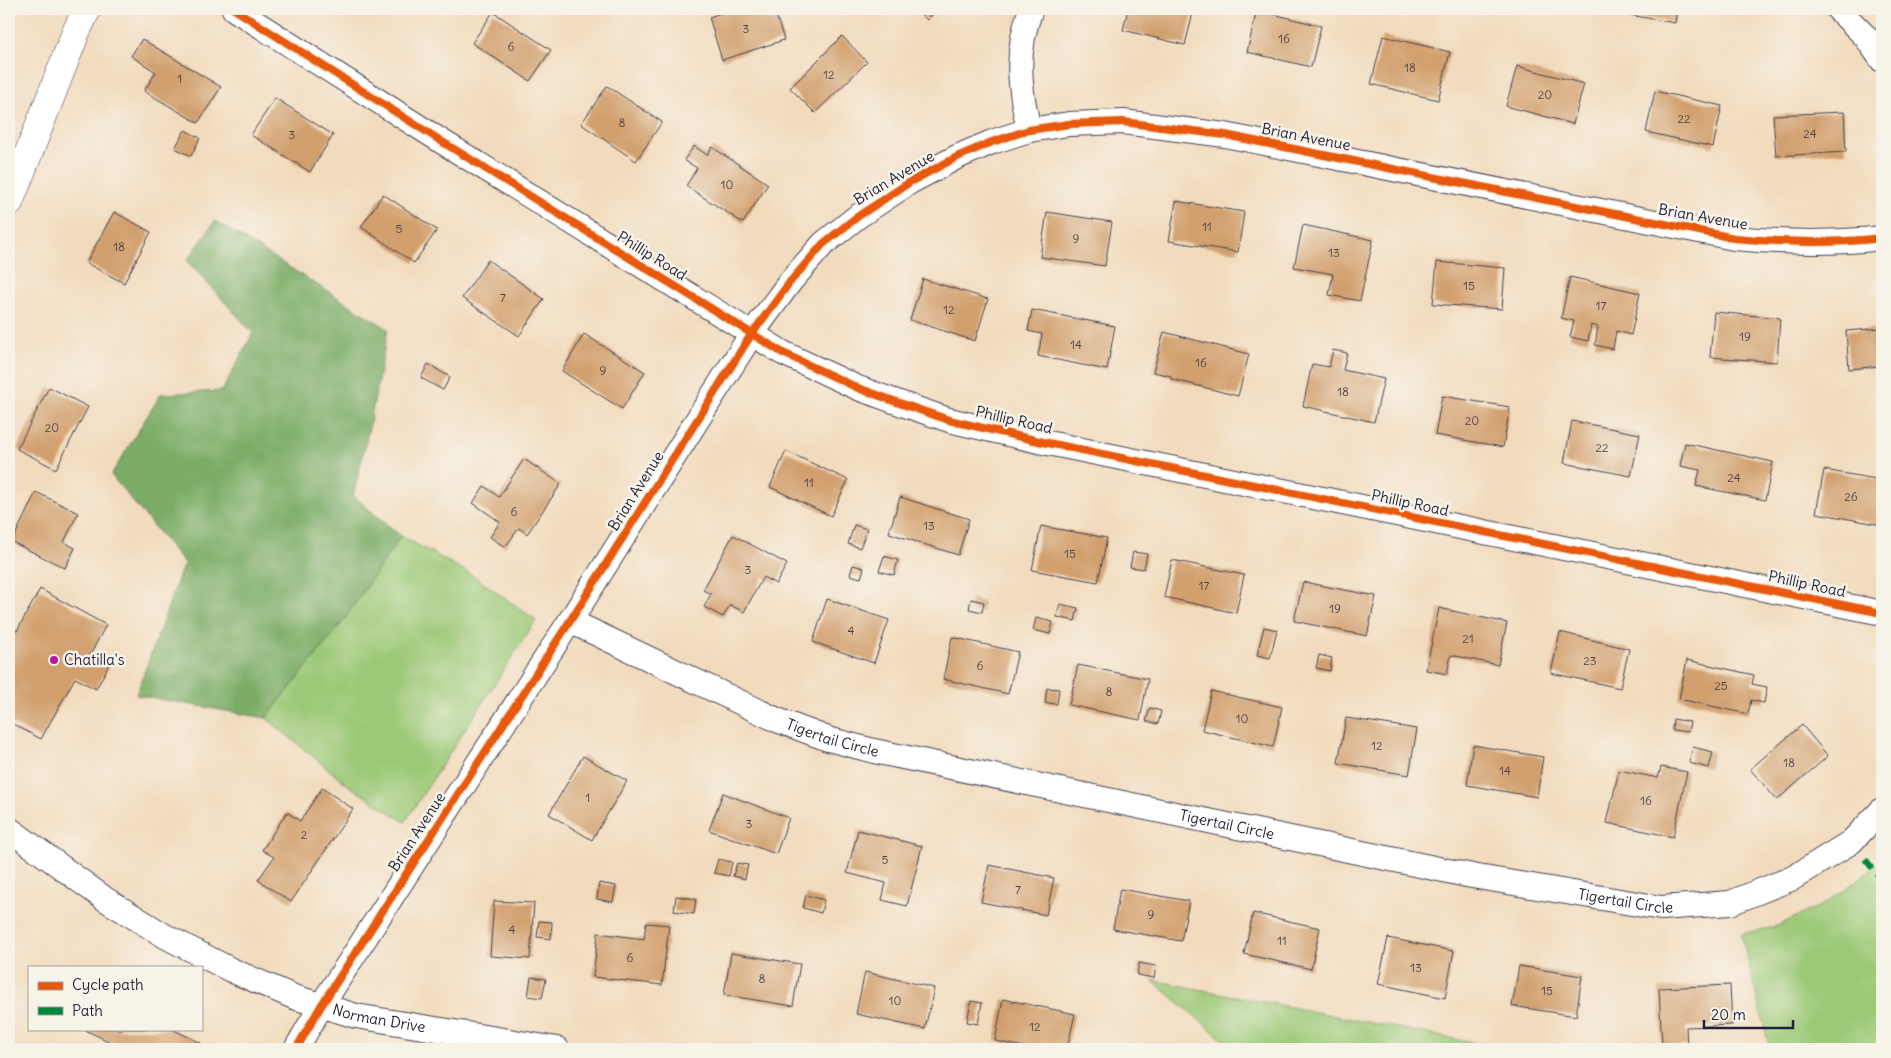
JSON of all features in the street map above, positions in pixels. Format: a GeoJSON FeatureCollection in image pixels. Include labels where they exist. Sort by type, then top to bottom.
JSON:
{"type":"FeatureCollection","features":[{"type":"Feature","properties":{"kind":"street"},"geometry":{"type":"LineString","coordinates":[[9,203],[76,32],[87,9]]}},
{"type":"Feature","properties":{"kind":"street","name":"Phillip Road"},"geometry":{"type":"LineString","coordinates":[[234,9],[441,141],[752,334],[791,357],[840,380],[904,405],[949,420],[1043,442],[1882,613]]}},
{"type":"Feature","properties":{"kind":"street"},"geometry":{"type":"LineString","coordinates":[[1029,130],[1021,95],[1020,54],[1026,21],[1031,9]]}},
{"type":"Feature","properties":{"kind":"street"},"geometry":{"type":"LineString","coordinates":[[1838,9],[1866,37],[1882,60]]}},
{"type":"Feature","properties":{"kind":"street","name":"Brian Avenue"},"geometry":{"type":"LineString","coordinates":[[296,1049],[321,1006],[570,621],[752,334],[790,282],[823,244],[857,216],[910,182],[957,157],[992,142],[1029,130],[1068,124],[1123,122],[1225,135],[1734,238],[1782,243],[1850,242],[1882,238]]}},
{"type":"Feature","properties":{"kind":"street","name":"Tigertail Circle"},"geometry":{"type":"LineString","coordinates":[[570,621],[777,720],[828,739],[874,751],[1472,876],[1662,908],[1730,903],[1794,878],[1851,842],[1882,810]]}},
{"type":"Feature","properties":{"kind":"street","name":"Norman Drive"},"geometry":{"type":"LineString","coordinates":[[9,829],[105,899],[165,936],[231,970],[294,997],[356,1016],[557,1049]]}},
{"type":"Feature","properties":{"kind":"green space"},"geometry":{"type":"Polygon","coordinates":[[[215,221],[388,329],[369,428],[353,496],[401,536],[341,624],[266,718],[136,695],[184,563],[111,475],[161,394],[222,391],[253,333],[187,261],[215,221]]]}},
{"type":"Feature","properties":{"kind":"green space"},"geometry":{"type":"Polygon","coordinates":[[[401,536],[469,573],[536,620],[405,822],[349,786],[266,718],[341,624],[401,536]]]}},
{"type":"Feature","properties":{"kind":"green space"},"geometry":{"type":"Polygon","coordinates":[[[1882,862],[1882,1049],[1770,1049],[1741,934],[1775,927],[1828,902],[1882,862]]]}},
{"type":"Feature","properties":{"kind":"green space"},"geometry":{"type":"Polygon","coordinates":[[[1152,980],[1505,1049],[1234,1049],[1152,980]]]}},
{"type":"Feature","properties":{"kind":"building"},"geometry":{"type":"Polygon","coordinates":[[[734,9],[774,9],[784,40],[722,60],[709,17],[734,9]]]}},
{"type":"Feature","properties":{"kind":"building"},"geometry":{"type":"Polygon","coordinates":[[[915,9],[938,9],[927,20],[915,9]]]}},
{"type":"Feature","properties":{"kind":"building"},"geometry":{"type":"Polygon","coordinates":[[[1128,9],[1194,9],[1185,45],[1123,30],[1128,9]]]}},
{"type":"Feature","properties":{"kind":"building"},"geometry":{"type":"Polygon","coordinates":[[[1608,9],[1677,9],[1675,23],[1607,11],[1608,9]]]}},
{"type":"Feature","properties":{"kind":"building"},"geometry":{"type":"Polygon","coordinates":[[[1257,10],[1321,26],[1311,67],[1247,52],[1257,10]]]}},
{"type":"Feature","properties":{"kind":"building"},"geometry":{"type":"Polygon","coordinates":[[[493,12],[551,50],[530,81],[472,43],[493,12]]]}},
{"type":"Feature","properties":{"kind":"building"},"geometry":{"type":"Polygon","coordinates":[[[842,36],[867,62],[815,113],[790,88],[842,36]]]}},
{"type":"Feature","properties":{"kind":"building"},"geometry":{"type":"Polygon","coordinates":[[[1383,36],[1450,52],[1438,100],[1371,84],[1383,36]]]}},
{"type":"Feature","properties":{"kind":"building"},"geometry":{"type":"Polygon","coordinates":[[[142,39],[221,87],[198,123],[144,91],[156,72],[131,56],[142,39]]]}},
{"type":"Feature","properties":{"kind":"building"},"geometry":{"type":"Polygon","coordinates":[[[1517,66],[1584,84],[1573,124],[1506,106],[1517,66]]]}},
{"type":"Feature","properties":{"kind":"building"},"geometry":{"type":"Polygon","coordinates":[[[607,86],[662,122],[636,161],[581,124],[607,86]]]}},
{"type":"Feature","properties":{"kind":"building"},"geometry":{"type":"Polygon","coordinates":[[[1655,91],[1722,106],[1713,147],[1646,132],[1655,91]]]}},
{"type":"Feature","properties":{"kind":"building"},"geometry":{"type":"Polygon","coordinates":[[[275,98],[333,135],[310,172],[251,135],[275,98]]]}},
{"type":"Feature","properties":{"kind":"building"},"geometry":{"type":"Polygon","coordinates":[[[1844,112],[1846,152],[1776,156],[1773,115],[1844,112]]]}},
{"type":"Feature","properties":{"kind":"building"},"geometry":{"type":"Polygon","coordinates":[[[185,130],[200,138],[191,156],[175,148],[185,130]]]}},
{"type":"Feature","properties":{"kind":"building"},"geometry":{"type":"Polygon","coordinates":[[[694,146],[707,155],[712,147],[768,184],[743,223],[686,186],[697,168],[684,160],[694,146]]]}},
{"type":"Feature","properties":{"kind":"building"},"geometry":{"type":"Polygon","coordinates":[[[383,194],[437,230],[414,263],[361,227],[383,194]]]}},
{"type":"Feature","properties":{"kind":"building"},"geometry":{"type":"Polygon","coordinates":[[[1176,201],[1244,212],[1238,252],[1169,241],[1176,201]]]}},
{"type":"Feature","properties":{"kind":"building"},"geometry":{"type":"Polygon","coordinates":[[[114,212],[151,232],[124,283],[86,263],[114,212]]]}},
{"type":"Feature","properties":{"kind":"building"},"geometry":{"type":"Polygon","coordinates":[[[1047,212],[1112,222],[1105,266],[1040,257],[1047,212]]]}},
{"type":"Feature","properties":{"kind":"building"},"geometry":{"type":"Polygon","coordinates":[[[1303,225],[1373,240],[1360,301],[1329,295],[1333,274],[1294,267],[1303,225]]]}},
{"type":"Feature","properties":{"kind":"building"},"geometry":{"type":"Polygon","coordinates":[[[488,260],[544,299],[519,336],[462,298],[488,260]]]}},
{"type":"Feature","properties":{"kind":"building"},"geometry":{"type":"Polygon","coordinates":[[[1437,262],[1505,268],[1502,309],[1433,304],[1437,262]]]}},
{"type":"Feature","properties":{"kind":"building"},"geometry":{"type":"Polygon","coordinates":[[[1570,277],[1640,293],[1631,335],[1616,331],[1613,349],[1595,345],[1598,327],[1591,325],[1588,341],[1570,337],[1574,321],[1561,318],[1570,277]]]}},
{"type":"Feature","properties":{"kind":"building"},"geometry":{"type":"Polygon","coordinates":[[[923,279],[988,299],[975,341],[910,320],[923,279]]]}},
{"type":"Feature","properties":{"kind":"building"},"geometry":{"type":"Polygon","coordinates":[[[1032,310],[1115,326],[1107,370],[1038,356],[1042,334],[1028,331],[1032,310]]]}},
{"type":"Feature","properties":{"kind":"building"},"geometry":{"type":"Polygon","coordinates":[[[1714,312],[1780,318],[1777,362],[1710,357],[1714,312]]]}},
{"type":"Feature","properties":{"kind":"building"},"geometry":{"type":"Polygon","coordinates":[[[1882,328],[1882,366],[1849,369],[1846,331],[1882,328]]]}},
{"type":"Feature","properties":{"kind":"building"},"geometry":{"type":"Polygon","coordinates":[[[1164,332],[1249,354],[1238,396],[1171,379],[1171,376],[1153,372],[1164,332]]]}},
{"type":"Feature","properties":{"kind":"building"},"geometry":{"type":"Polygon","coordinates":[[[584,334],[645,372],[622,409],[562,371],[584,334]]]}},
{"type":"Feature","properties":{"kind":"building"},"geometry":{"type":"Polygon","coordinates":[[[1333,350],[1347,353],[1343,370],[1384,379],[1374,422],[1303,406],[1312,364],[1329,367],[1333,350]]]}},
{"type":"Feature","properties":{"kind":"building"},"geometry":{"type":"Polygon","coordinates":[[[428,364],[450,377],[443,390],[421,378],[428,364]]]}},
{"type":"Feature","properties":{"kind":"building"},"geometry":{"type":"Polygon","coordinates":[[[49,387],[88,407],[56,469],[17,449],[49,387]]]}},
{"type":"Feature","properties":{"kind":"building"},"geometry":{"type":"Polygon","coordinates":[[[1442,396],[1510,407],[1503,447],[1435,435],[1442,396]]]}},
{"type":"Feature","properties":{"kind":"building"},"geometry":{"type":"Polygon","coordinates":[[[1572,421],[1640,434],[1631,476],[1564,463],[1572,421]]]}},
{"type":"Feature","properties":{"kind":"building"},"geometry":{"type":"Polygon","coordinates":[[[1685,443],[1773,462],[1765,500],[1696,486],[1700,470],[1680,466],[1685,443]]]}},
{"type":"Feature","properties":{"kind":"building"},"geometry":{"type":"Polygon","coordinates":[[[786,451],[848,480],[831,516],[770,487],[786,451]]]}},
{"type":"Feature","properties":{"kind":"building"},"geometry":{"type":"Polygon","coordinates":[[[524,459],[561,484],[527,534],[519,528],[505,547],[490,537],[500,522],[473,503],[484,486],[499,497],[524,459]]]}},
{"type":"Feature","properties":{"kind":"building"},"geometry":{"type":"Polygon","coordinates":[[[1824,470],[1882,480],[1882,525],[1816,513],[1824,470]]]}},
{"type":"Feature","properties":{"kind":"building"},"geometry":{"type":"Polygon","coordinates":[[[36,492],[78,513],[64,542],[75,548],[65,568],[12,542],[36,492]]]}},
{"type":"Feature","properties":{"kind":"building"},"geometry":{"type":"Polygon","coordinates":[[[900,497],[969,519],[958,555],[889,533],[900,497]]]}},
{"type":"Feature","properties":{"kind":"building"},"geometry":{"type":"Polygon","coordinates":[[[854,525],[867,529],[860,548],[848,544],[854,525]]]}},
{"type":"Feature","properties":{"kind":"building"},"geometry":{"type":"Polygon","coordinates":[[[1041,526],[1107,538],[1098,582],[1032,570],[1041,526]]]}},
{"type":"Feature","properties":{"kind":"building"},"geometry":{"type":"Polygon","coordinates":[[[733,535],[787,564],[776,584],[763,577],[744,612],[730,605],[723,617],[704,607],[711,594],[703,590],[733,535]]]}},
{"type":"Feature","properties":{"kind":"building"},"geometry":{"type":"Polygon","coordinates":[[[1133,552],[1147,554],[1144,569],[1130,567],[1133,552]]]}},
{"type":"Feature","properties":{"kind":"building"},"geometry":{"type":"Polygon","coordinates":[[[884,556],[898,560],[894,575],[879,571],[884,556]]]}},
{"type":"Feature","properties":{"kind":"building"},"geometry":{"type":"Polygon","coordinates":[[[1172,560],[1244,575],[1236,613],[1164,597],[1172,560]]]}},
{"type":"Feature","properties":{"kind":"building"},"geometry":{"type":"Polygon","coordinates":[[[853,565],[864,568],[861,578],[850,575],[853,565]]]}},
{"type":"Feature","properties":{"kind":"building"},"geometry":{"type":"Polygon","coordinates":[[[1303,582],[1376,596],[1367,636],[1294,621],[1303,582]]]}},
{"type":"Feature","properties":{"kind":"building","name":"Chatilla's"},"geometry":{"type":"Polygon","coordinates":[[[40,589],[106,625],[90,655],[109,665],[96,689],[75,678],[41,739],[9,722],[9,629],[10,627],[17,631],[40,589]]]}},
{"type":"Feature","properties":{"kind":"building"},"geometry":{"type":"Polygon","coordinates":[[[827,599],[889,620],[874,663],[813,642],[827,599]]]}},
{"type":"Feature","properties":{"kind":"building"},"geometry":{"type":"Polygon","coordinates":[[[971,599],[984,602],[982,612],[969,609],[971,599]]]}},
{"type":"Feature","properties":{"kind":"building"},"geometry":{"type":"Polygon","coordinates":[[[1060,604],[1078,608],[1075,621],[1057,617],[1060,604]]]}},
{"type":"Feature","properties":{"kind":"building"},"geometry":{"type":"Polygon","coordinates":[[[1439,608],[1507,623],[1498,665],[1451,655],[1447,674],[1426,670],[1439,608]]]}},
{"type":"Feature","properties":{"kind":"building"},"geometry":{"type":"Polygon","coordinates":[[[1036,618],[1053,622],[1050,634],[1033,630],[1036,618]]]}},
{"type":"Feature","properties":{"kind":"building"},"geometry":{"type":"Polygon","coordinates":[[[1264,627],[1277,630],[1270,658],[1257,655],[1264,627]]]}},
{"type":"Feature","properties":{"kind":"building"},"geometry":{"type":"Polygon","coordinates":[[[1560,632],[1629,649],[1620,688],[1551,673],[1560,632]]]}},
{"type":"Feature","properties":{"kind":"building"},"geometry":{"type":"Polygon","coordinates":[[[952,637],[1018,652],[1008,694],[943,679],[952,637]]]}},
{"type":"Feature","properties":{"kind":"building"},"geometry":{"type":"Polygon","coordinates":[[[1319,655],[1332,658],[1330,671],[1316,668],[1319,655]]]}},
{"type":"Feature","properties":{"kind":"building"},"geometry":{"type":"Polygon","coordinates":[[[1687,660],[1754,675],[1752,684],[1767,687],[1764,703],[1751,700],[1748,714],[1679,699],[1687,660]]]}},
{"type":"Feature","properties":{"kind":"building"},"geometry":{"type":"Polygon","coordinates":[[[1078,665],[1148,679],[1140,720],[1069,705],[1078,665]]]}},
{"type":"Feature","properties":{"kind":"building"},"geometry":{"type":"Polygon","coordinates":[[[1047,688],[1059,689],[1057,704],[1045,703],[1047,688]]]}},
{"type":"Feature","properties":{"kind":"building"},"geometry":{"type":"Polygon","coordinates":[[[1211,691],[1282,707],[1273,747],[1202,730],[1211,691]]]}},
{"type":"Feature","properties":{"kind":"building"},"geometry":{"type":"Polygon","coordinates":[[[1150,708],[1161,711],[1158,724],[1146,721],[1150,708]]]}},
{"type":"Feature","properties":{"kind":"building"},"geometry":{"type":"Polygon","coordinates":[[[1346,718],[1417,729],[1409,775],[1338,763],[1346,718]]]}},
{"type":"Feature","properties":{"kind":"building"},"geometry":{"type":"Polygon","coordinates":[[[1673,719],[1690,722],[1688,732],[1672,730],[1673,719]]]}},
{"type":"Feature","properties":{"kind":"building"},"geometry":{"type":"Polygon","coordinates":[[[1802,725],[1828,756],[1777,800],[1750,769],[1802,725]]]}},
{"type":"Feature","properties":{"kind":"building"},"geometry":{"type":"Polygon","coordinates":[[[1473,745],[1543,757],[1537,797],[1467,785],[1473,745]]]}},
{"type":"Feature","properties":{"kind":"building"},"geometry":{"type":"Polygon","coordinates":[[[1693,747],[1713,752],[1709,768],[1689,763],[1693,747]]]}},
{"type":"Feature","properties":{"kind":"building"},"geometry":{"type":"Polygon","coordinates":[[[583,756],[627,781],[592,840],[549,814],[583,756]]]}},
{"type":"Feature","properties":{"kind":"building"},"geometry":{"type":"Polygon","coordinates":[[[1661,767],[1687,772],[1673,837],[1607,823],[1619,770],[1658,778],[1661,767]]]}},
{"type":"Feature","properties":{"kind":"building"},"geometry":{"type":"Polygon","coordinates":[[[322,788],[353,809],[291,902],[258,880],[274,857],[262,850],[287,812],[300,821],[322,788]]]}},
{"type":"Feature","properties":{"kind":"building"},"geometry":{"type":"Polygon","coordinates":[[[723,793],[789,818],[776,854],[709,830],[723,793]]]}},
{"type":"Feature","properties":{"kind":"building"},"geometry":{"type":"Polygon","coordinates":[[[858,830],[922,846],[907,906],[882,900],[886,883],[847,873],[858,830]]]}},
{"type":"Feature","properties":{"kind":"building"},"geometry":{"type":"Polygon","coordinates":[[[718,859],[732,862],[729,876],[714,873],[718,859]]]}},
{"type":"Feature","properties":{"kind":"building"},"geometry":{"type":"Polygon","coordinates":[[[737,863],[748,865],[745,879],[733,876],[737,863]]]}},
{"type":"Feature","properties":{"kind":"building"},"geometry":{"type":"Polygon","coordinates":[[[989,865],[1054,878],[1046,915],[981,902],[989,865]]]}},
{"type":"Feature","properties":{"kind":"building"},"geometry":{"type":"Polygon","coordinates":[[[599,883],[616,886],[613,902],[597,899],[599,883]]]}},
{"type":"Feature","properties":{"kind":"building"},"geometry":{"type":"Polygon","coordinates":[[[1120,889],[1189,901],[1181,941],[1113,929],[1120,889]]]}},
{"type":"Feature","properties":{"kind":"building"},"geometry":{"type":"Polygon","coordinates":[[[806,895],[824,900],[821,913],[803,908],[806,895]]]}},
{"type":"Feature","properties":{"kind":"building"},"geometry":{"type":"Polygon","coordinates":[[[676,896],[696,899],[694,914],[674,911],[676,896]]]}},
{"type":"Feature","properties":{"kind":"building"},"geometry":{"type":"Polygon","coordinates":[[[494,901],[534,903],[530,959],[490,956],[494,901]]]}},
{"type":"Feature","properties":{"kind":"building"},"geometry":{"type":"Polygon","coordinates":[[[1253,913],[1320,928],[1311,969],[1244,954],[1253,913]]]}},
{"type":"Feature","properties":{"kind":"building"},"geometry":{"type":"Polygon","coordinates":[[[539,921],[552,922],[551,939],[537,937],[539,921]]]}},
{"type":"Feature","properties":{"kind":"building"},"geometry":{"type":"Polygon","coordinates":[[[646,923],[669,925],[662,985],[593,977],[598,933],[644,939],[646,923]]]}},
{"type":"Feature","properties":{"kind":"building"},"geometry":{"type":"Polygon","coordinates":[[[1388,938],[1454,951],[1445,998],[1378,984],[1388,938]]]}},
{"type":"Feature","properties":{"kind":"building"},"geometry":{"type":"Polygon","coordinates":[[[731,953],[800,964],[793,1006],[724,995],[731,953]]]}},
{"type":"Feature","properties":{"kind":"building"},"geometry":{"type":"Polygon","coordinates":[[[1139,963],[1156,966],[1154,978],[1137,975],[1139,963]]]}},
{"type":"Feature","properties":{"kind":"building"},"geometry":{"type":"Polygon","coordinates":[[[1519,966],[1582,976],[1576,1016],[1512,1006],[1519,966]]]}},
{"type":"Feature","properties":{"kind":"building"},"geometry":{"type":"Polygon","coordinates":[[[865,972],[934,988],[925,1029],[856,1014],[865,972]]]}},
{"type":"Feature","properties":{"kind":"building"},"geometry":{"type":"Polygon","coordinates":[[[531,977],[546,979],[542,998],[528,996],[531,977]]]}},
{"type":"Feature","properties":{"kind":"building"},"geometry":{"type":"Polygon","coordinates":[[[1730,985],[1732,1025],[1686,1027],[1687,1046],[1662,1047],[1659,988],[1730,985]]]}},
{"type":"Feature","properties":{"kind":"building"},"geometry":{"type":"Polygon","coordinates":[[[1003,999],[1075,1014],[1067,1049],[1034,1049],[995,1041],[1003,999]]]}},
{"type":"Feature","properties":{"kind":"building"},"geometry":{"type":"Polygon","coordinates":[[[971,1001],[982,1003],[978,1024],[967,1022],[971,1001]]]}},
{"type":"Feature","properties":{"kind":"building"},"geometry":{"type":"Polygon","coordinates":[[[85,1030],[174,1030],[201,1043],[199,1049],[125,1049],[85,1030]]]}},
{"type":"Feature","properties":{"kind":"building"},"geometry":{"type":"Polygon","coordinates":[[[1075,1044],[1091,1047],[1091,1049],[1074,1049],[1075,1044]]]}},
{"type":"Feature","properties":{"kind":"marked path"},"geometry":{"type":"LineString","coordinates":[[1865,859],[1882,880]]}},
{"type":"Feature","properties":{"kind":"cycle path"},"geometry":{"type":"LineString","coordinates":[[234,9],[441,141],[783,353],[858,388],[949,420],[1043,442],[1882,613]]}},
{"type":"Feature","properties":{"kind":"cycle path"},"geometry":{"type":"LineString","coordinates":[[296,1049],[321,1006],[570,621],[751,335],[790,282],[823,244],[857,217],[910,182],[957,157],[992,142],[1029,130],[1069,124],[1123,122],[1225,135],[1734,238],[1808,242],[1882,238]]}},
{"type":"Feature","properties":{"kind":"place","name":"Chatilla's"},"geometry":{"type":"Point","coordinates":[54,660]}}]}
